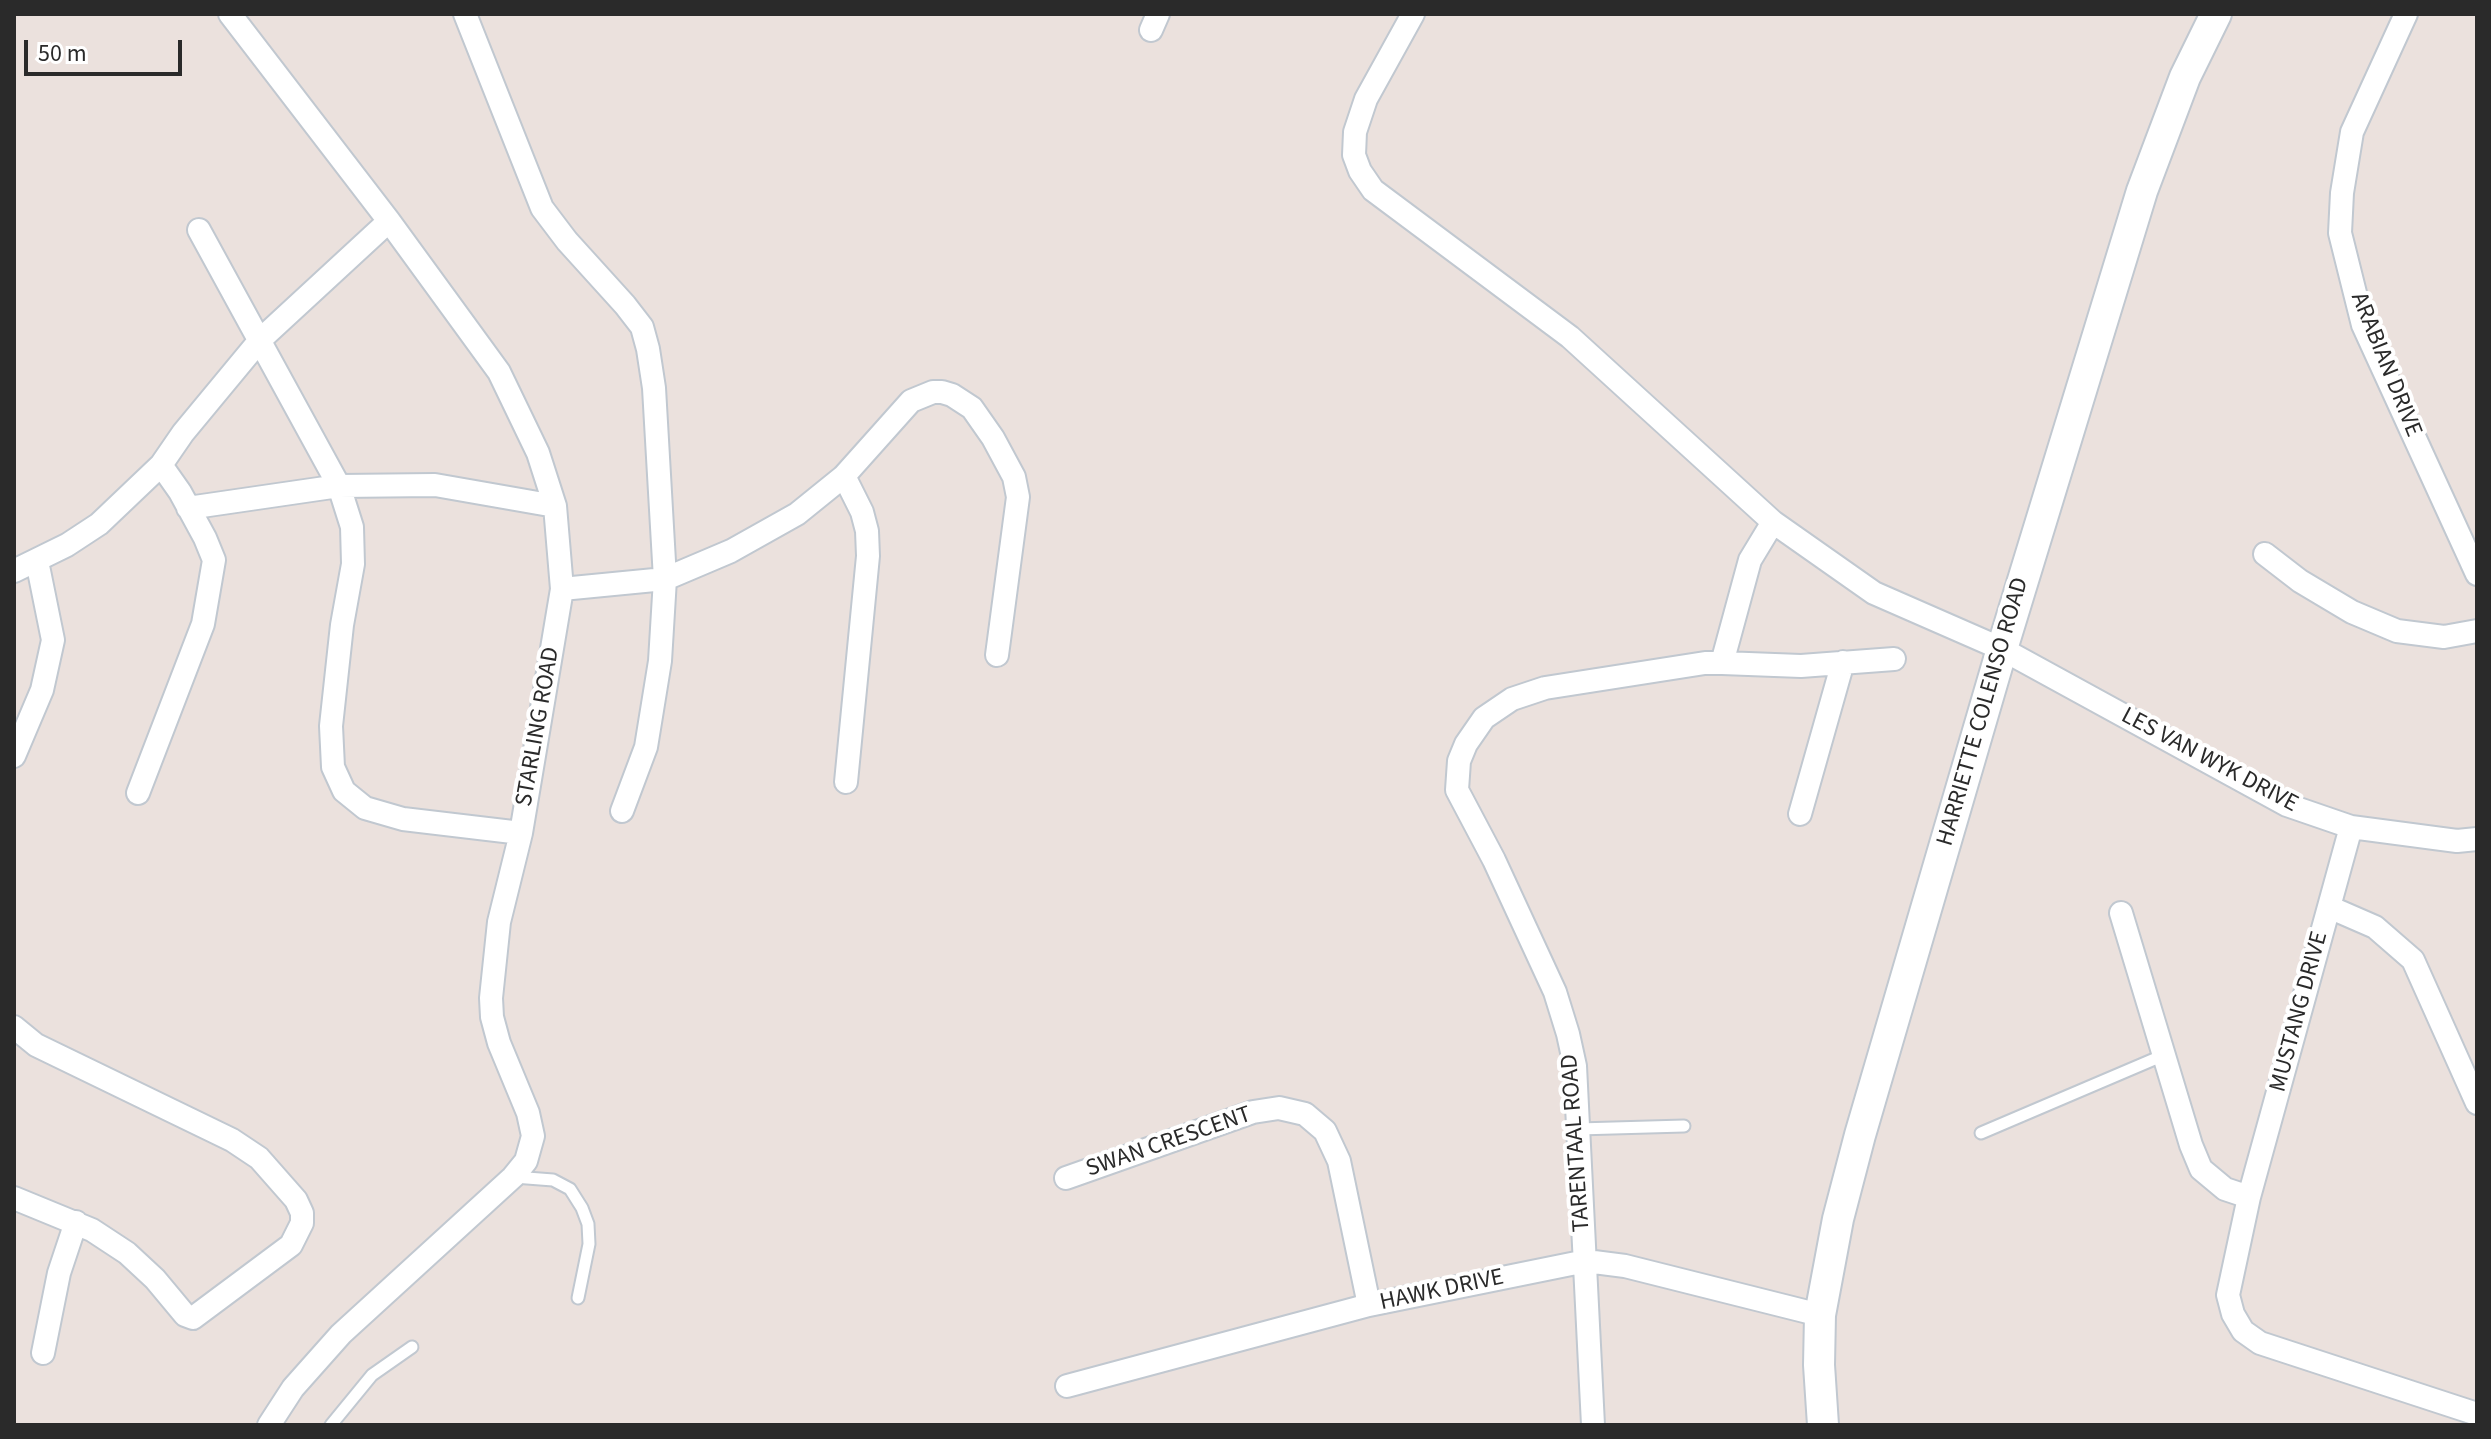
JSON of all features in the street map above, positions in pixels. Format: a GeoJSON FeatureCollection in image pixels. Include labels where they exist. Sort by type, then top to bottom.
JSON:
{"type":"FeatureCollection","features":[{"type":"Feature","properties":{"kind":"street","name":"STARLING ROAD"},"geometry":{"type":"LineString","coordinates":[[230,14],[389,221],[499,372],[538,453],[555,506],[562,589],[521,833],[499,922],[491,998],[499,1043],[528,1113],[533,1136],[526,1161],[513,1177],[341,1334],[293,1388],[269,1425]]}},
{"type":"Feature","properties":{"kind":"street"},"geometry":{"type":"LineString","coordinates":[[465,14],[542,208],[642,327],[654,388],[665,579],[660,661],[646,747],[622,811]]}},
{"type":"Feature","properties":{"kind":"street","name":"LES VAN WYK DRIVE"},"geometry":{"type":"LineString","coordinates":[[1413,14],[1366,99],[1355,132],[1354,155],[1373,190],[1570,337],[1773,522],[1874,593],[2002,649],[2287,805],[2351,827],[2457,841],[2477,839]]}},
{"type":"Feature","properties":{"kind":"street","name":"HARRIETTE COLENSO ROAD"},"geometry":{"type":"LineString","coordinates":[[1823,1425],[1820,1315],[1838,1219],[1860,1135],[2002,649],[2142,191],[2185,77],[2216,14]]}},
{"type":"Feature","properties":{"kind":"street","name":"ARABIAN DRIVE"},"geometry":{"type":"LineString","coordinates":[[2406,14],[2352,132],[2342,193],[2340,233],[2363,325],[2477,574]]}},
{"type":"Feature","properties":{"kind":"street"},"geometry":{"type":"LineString","coordinates":[[14,571],[99,524],[161,465],[183,433],[260,340],[389,221]]}},
{"type":"Feature","properties":{"kind":"street"},"geometry":{"type":"LineString","coordinates":[[199,230],[339,486],[352,527],[353,564],[342,625],[331,726],[333,767],[344,791],[365,808],[403,819],[521,833]]}},
{"type":"Feature","properties":{"kind":"street"},"geometry":{"type":"LineString","coordinates":[[562,589],[665,579],[731,551],[797,514],[844,476],[911,401],[933,392],[942,392],[972,408],[1014,477],[1018,497],[997,655]]}},
{"type":"Feature","properties":{"kind":"street"},"geometry":{"type":"LineString","coordinates":[[138,793],[203,624],[214,560],[205,538],[161,465]]}},
{"type":"Feature","properties":{"kind":"street"},"geometry":{"type":"LineString","coordinates":[[844,476],[862,512],[868,556],[846,782]]}},
{"type":"Feature","properties":{"kind":"street"},"geometry":{"type":"LineString","coordinates":[[188,508],[339,486],[435,485],[555,506]]}},
{"type":"Feature","properties":{"kind":"street"},"geometry":{"type":"LineString","coordinates":[[1773,522],[1750,560],[1722,663],[1801,666],[1894,659]]}},
{"type":"Feature","properties":{"kind":"street"},"geometry":{"type":"LineString","coordinates":[[2265,554],[2300,581],[2352,612],[2397,631],[2444,637],[2477,631]]}},
{"type":"Feature","properties":{"kind":"street"},"geometry":{"type":"LineString","coordinates":[[14,756],[42,690],[53,640],[37,561]]}},
{"type":"Feature","properties":{"kind":"street"},"geometry":{"type":"LineString","coordinates":[[1800,814],[1843,662]]}},
{"type":"Feature","properties":{"kind":"street","name":"TARENTAAL ROAD"},"geometry":{"type":"LineString","coordinates":[[1593,1425],[1575,1066],[1555,992],[1494,860],[1457,790],[1459,761],[1466,744],[1484,718],[1512,699],[1545,688],[1722,663]]}},
{"type":"Feature","properties":{"kind":"street","name":"MUSTANG DRIVE"},"geometry":{"type":"LineString","coordinates":[[2351,827],[2249,1197],[2228,1295],[2233,1314],[2243,1331],[2260,1343],[2477,1414]]}},
{"type":"Feature","properties":{"kind":"street"},"geometry":{"type":"LineString","coordinates":[[2329,907],[2375,927],[2413,960],[2477,1103]]}},
{"type":"Feature","properties":{"kind":"street"},"geometry":{"type":"LineString","coordinates":[[2121,913],[2201,1169],[2225,1189],[2249,1197]]}},
{"type":"Feature","properties":{"kind":"street"},"geometry":{"type":"LineString","coordinates":[[14,1027],[36,1045],[232,1140],[259,1158],[296,1200],[302,1213],[302,1223],[291,1245],[193,1318],[185,1315],[155,1279],[127,1253],[76,1222],[14,1198]]}},
{"type":"Feature","properties":{"kind":"street","name":"SWAN CRESCENT"},"geometry":{"type":"LineString","coordinates":[[1066,1178],[1253,1112],[1279,1108],[1305,1114],[1325,1131],[1339,1161],[1369,1305]]}},
{"type":"Feature","properties":{"kind":"street"},"geometry":{"type":"LineString","coordinates":[[43,1353],[59,1273],[76,1222]]}},
{"type":"Feature","properties":{"kind":"street","name":"HAWK DRIVE"},"geometry":{"type":"LineString","coordinates":[[1067,1386],[1369,1305],[1586,1261],[1625,1266],[1820,1315]]}},
{"type":"Feature","properties":{"kind":"lane"},"geometry":{"type":"LineString","coordinates":[[1981,1133],[2164,1055]]}},
{"type":"Feature","properties":{"kind":"lane"},"geometry":{"type":"LineString","coordinates":[[1578,1129],[1684,1126]]}},
{"type":"Feature","properties":{"kind":"lane"},"geometry":{"type":"LineString","coordinates":[[513,1177],[553,1180],[570,1189],[582,1208],[588,1224],[589,1244],[578,1298]]}},
{"type":"Feature","properties":{"kind":"lane"},"geometry":{"type":"LineString","coordinates":[[331,1425],[372,1375],[412,1347]]}}]}
